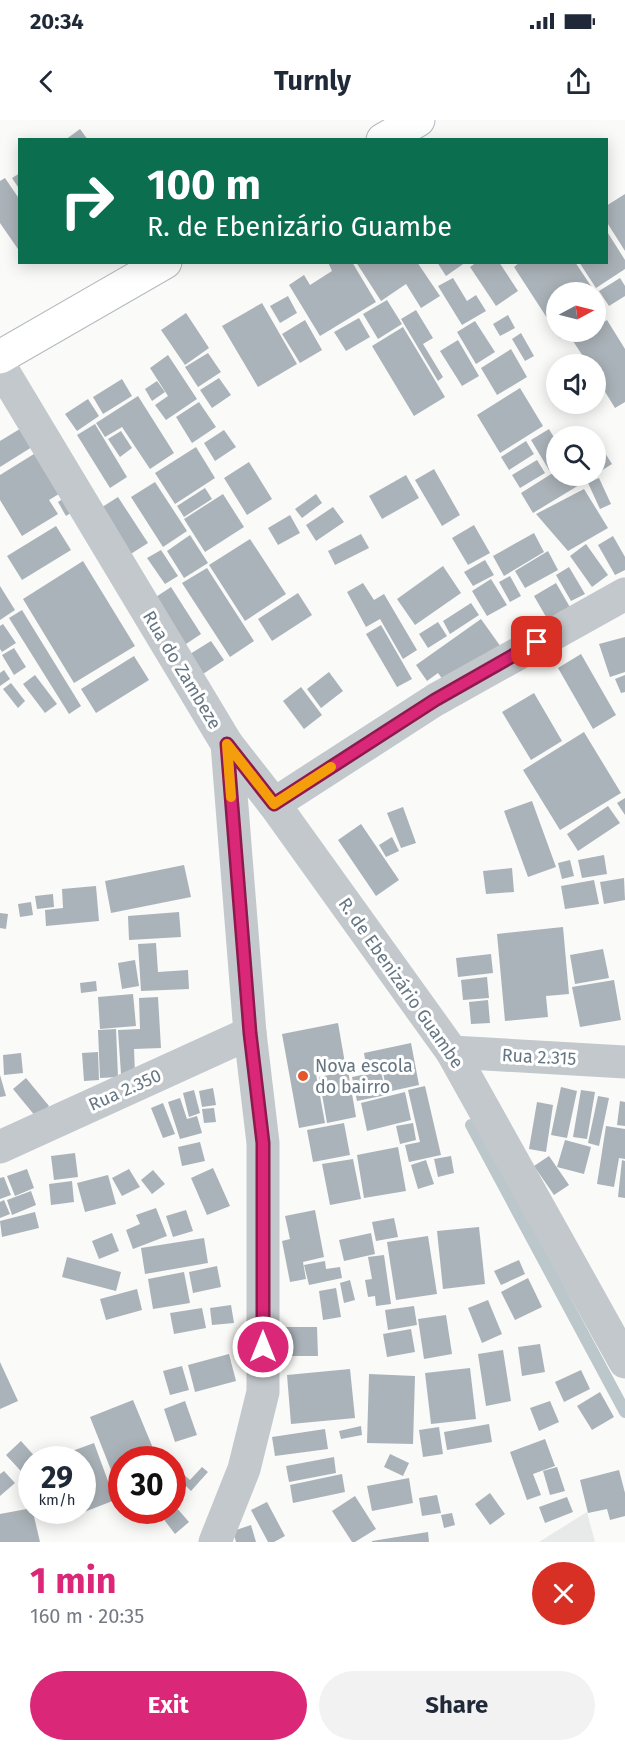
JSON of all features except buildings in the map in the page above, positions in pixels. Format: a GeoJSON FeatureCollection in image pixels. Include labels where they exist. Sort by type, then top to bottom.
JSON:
{"type":"FeatureCollection","features":[{"type":"Feature","properties":{"kind":"street"},"geometry":{"type":"LineString","coordinates":[[386,138],[417,120]]}},
{"type":"Feature","properties":{"kind":"street"},"geometry":{"type":"LineString","coordinates":[[0,357],[162,264]]}},
{"type":"Feature","properties":{"kind":"street","name":"Rua do Zambeze"},"geometry":{"type":"LineString","coordinates":[[0,366],[227,744],[250,1033],[263,1143],[263,1392],[244,1469],[215,1542]]}},
{"type":"Feature","properties":{"kind":"street"},"geometry":{"type":"LineString","coordinates":[[274,804],[435,700],[625,594]]}},
{"type":"Feature","properties":{"kind":"street","name":"R. de Ebenizário Guambe"},"geometry":{"type":"LineString","coordinates":[[227,744],[274,804],[452,1052],[625,1362]]}},
{"type":"Feature","properties":{"kind":"street","name":"Rua 2.350"},"geometry":{"type":"LineString","coordinates":[[0,1147],[250,1033]]}},
{"type":"Feature","properties":{"kind":"street","name":"Rua 2.315"},"geometry":{"type":"LineString","coordinates":[[452,1052],[625,1062]]}},
{"type":"Feature","properties":{"kind":"shaded area"},"geometry":{"type":"Polygon","coordinates":[[[587,1512],[595,1542],[539,1542],[587,1512]]]}},
{"type":"Feature","properties":{"kind":"waterway"},"geometry":{"type":"LineString","coordinates":[[471,1125],[625,1412]]}},
{"type":"Feature","properties":{"kind":"slow traffic"},"geometry":{"type":"LineString","coordinates":[[231,797],[227,744],[274,804],[331,767]]}},
{"type":"Feature","properties":{"kind":"place","name":"Nova escola do bairro"},"geometry":{"type":"Point","coordinates":[303,1076]}},
{"type":"Feature","properties":{"kind":"route"},"geometry":{"type":"LineString","coordinates":[[263,1347],[263,1143],[250,1033],[227,744],[274,804],[435,700],[537,642]]}}]}
